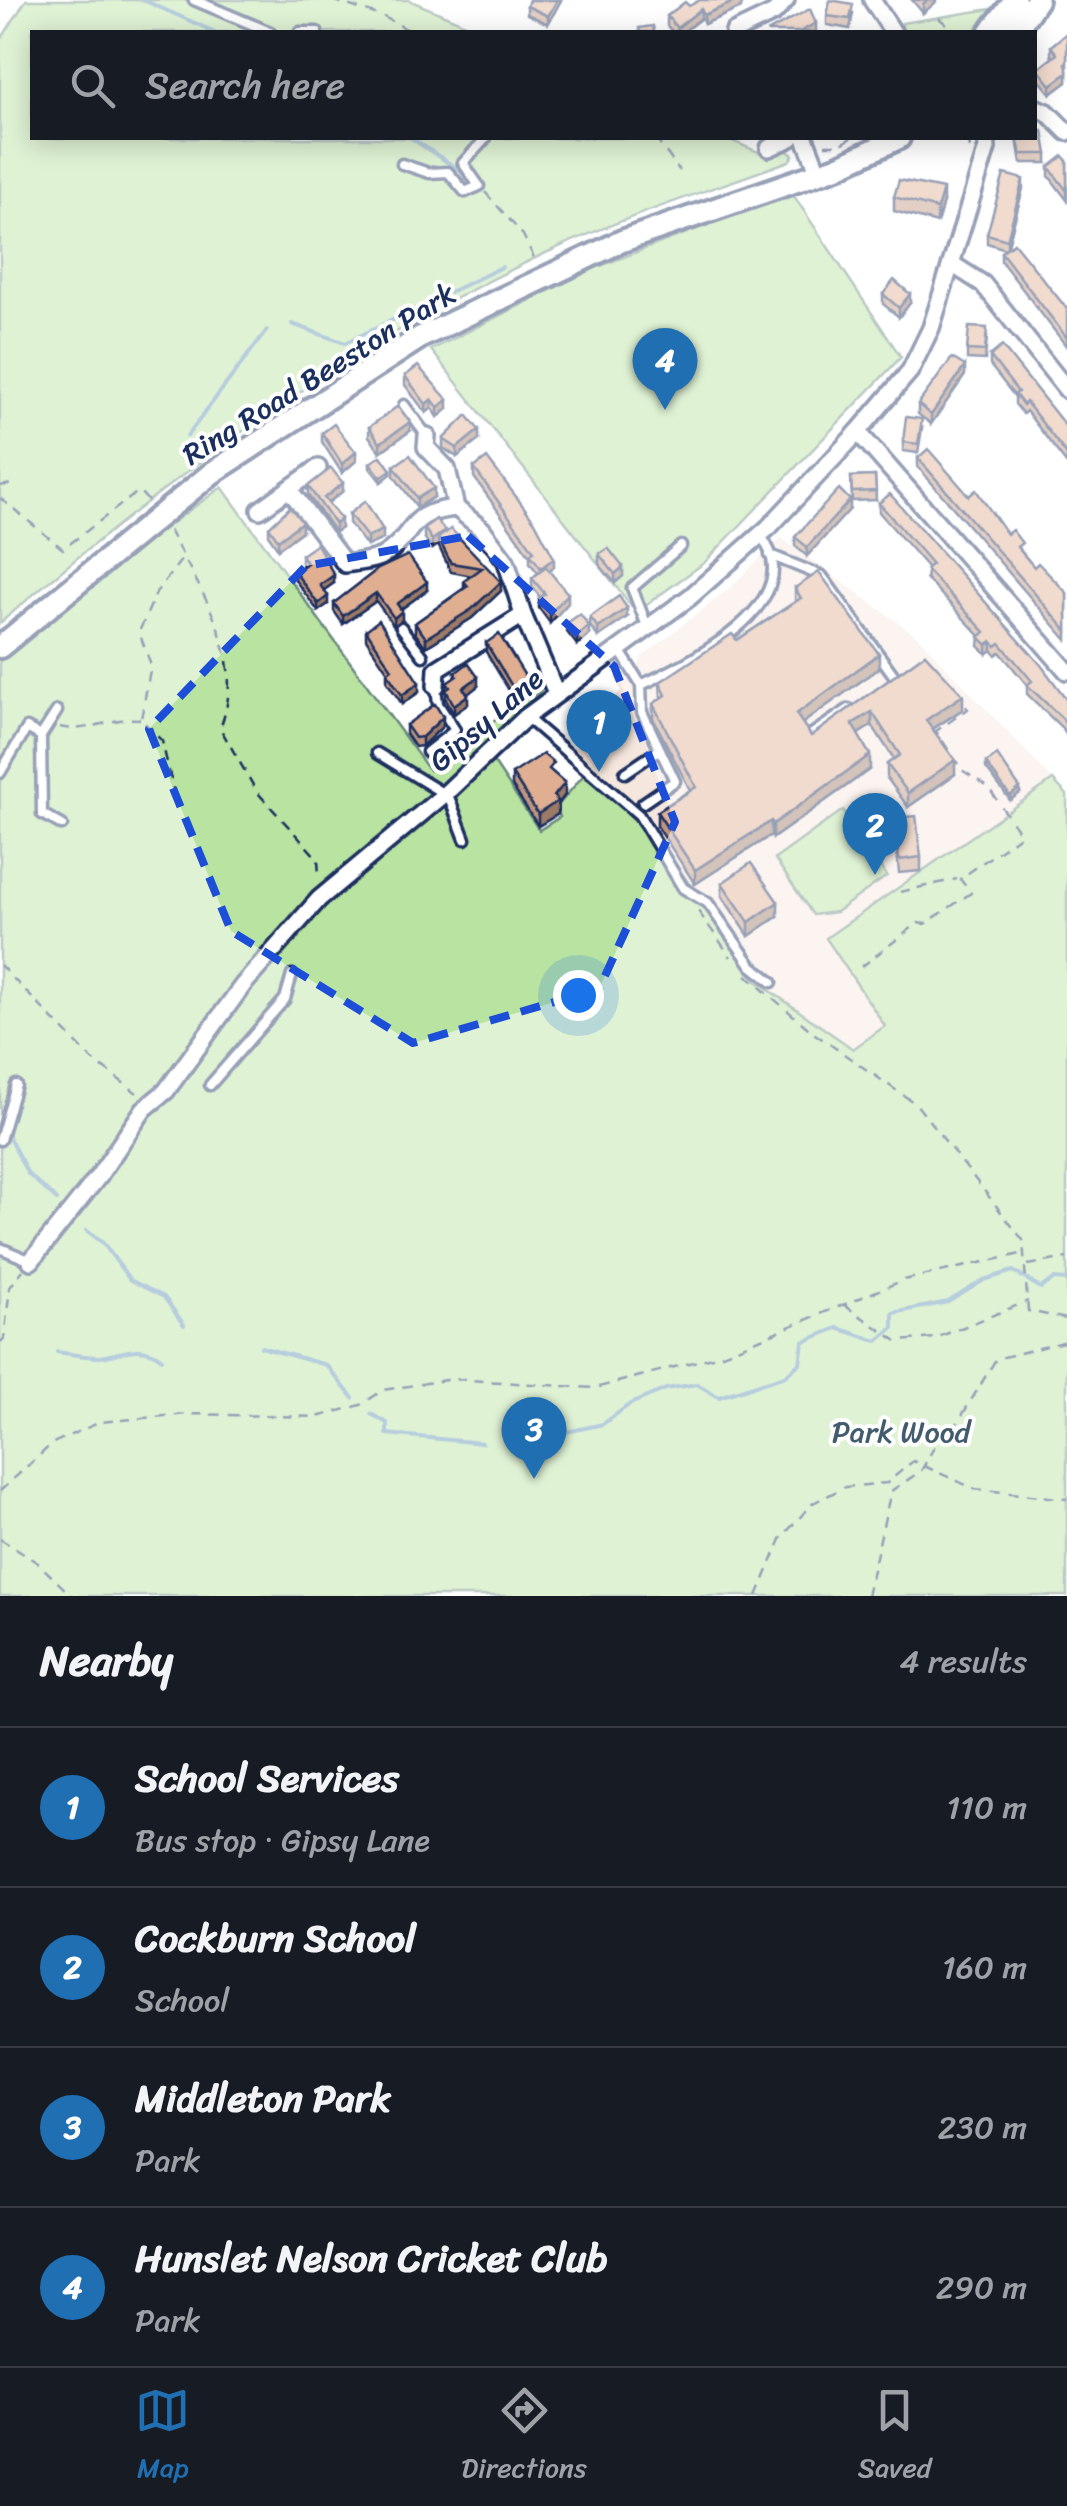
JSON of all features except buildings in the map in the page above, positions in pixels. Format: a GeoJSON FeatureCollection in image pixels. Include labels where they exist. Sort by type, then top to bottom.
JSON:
{"type":"FeatureCollection","features":[{"type":"Feature","properties":{"kind":"street"},"geometry":{"type":"LineString","coordinates":[[738,30],[774,13],[786,0]]}},
{"type":"Feature","properties":{"kind":"street"},"geometry":{"type":"LineString","coordinates":[[872,0],[892,30]]}},
{"type":"Feature","properties":{"kind":"street"},"geometry":{"type":"LineString","coordinates":[[992,30],[1015,0]]}},
{"type":"Feature","properties":{"kind":"street"},"geometry":{"type":"LineString","coordinates":[[1016,30],[1037,0]]}},
{"type":"Feature","properties":{"kind":"street"},"geometry":{"type":"LineString","coordinates":[[1037,109],[1066,127]]}},
{"type":"Feature","properties":{"kind":"street"},"geometry":{"type":"LineString","coordinates":[[769,148],[787,140]]}},
{"type":"Feature","properties":{"kind":"street"},"geometry":{"type":"LineString","coordinates":[[806,140],[818,170]]}},
{"type":"Feature","properties":{"kind":"street","name":"Ring Road Beeston Park"},"geometry":{"type":"LineString","coordinates":[[818,170],[861,140]]}},
{"type":"Feature","properties":{"kind":"street","name":"Ring Road Beeston Park"},"geometry":{"type":"LineString","coordinates":[[0,646],[212,474],[421,337],[622,240],[818,170],[837,167],[896,140]]}},
{"type":"Feature","properties":{"kind":"street","name":"Gipsy Lane"},"geometry":{"type":"LineString","coordinates":[[31,1261],[152,1103],[166,1091],[243,986],[320,899],[444,794],[526,717],[649,630],[760,535],[910,371],[931,328],[988,148],[986,140]]}},
{"type":"Feature","properties":{"kind":"street"},"geometry":{"type":"LineString","coordinates":[[952,264],[983,284],[1067,390]]}},
{"type":"Feature","properties":{"kind":"street"},"geometry":{"type":"LineString","coordinates":[[858,432],[1067,672]]}},
{"type":"Feature","properties":{"kind":"street"},"geometry":{"type":"LineString","coordinates":[[423,445],[447,469],[456,508],[482,530],[506,561],[522,614],[556,693]]}},
{"type":"Feature","properties":{"kind":"street"},"geometry":{"type":"LineString","coordinates":[[260,510],[318,468]]}},
{"type":"Feature","properties":{"kind":"street"},"geometry":{"type":"LineString","coordinates":[[289,489],[345,564],[384,556],[411,524],[430,511],[456,508]]}},
{"type":"Feature","properties":{"kind":"street"},"geometry":{"type":"LineString","coordinates":[[423,656],[437,677],[522,614]]}},
{"type":"Feature","properties":{"kind":"lane"},"geometry":{"type":"LineString","coordinates":[[194,0],[265,30]]}},
{"type":"Feature","properties":{"kind":"lane"},"geometry":{"type":"LineString","coordinates":[[402,164],[430,174],[448,172],[465,192],[478,186],[464,163],[484,140]]}},
{"type":"Feature","properties":{"kind":"lane"},"geometry":{"type":"LineString","coordinates":[[404,405],[423,445]]}},
{"type":"Feature","properties":{"kind":"lane"},"geometry":{"type":"LineString","coordinates":[[641,685],[696,658],[748,620],[765,598],[770,555],[760,535]]}},
{"type":"Feature","properties":{"kind":"lane"},"geometry":{"type":"LineString","coordinates":[[649,630],[632,588],[681,546]]}},
{"type":"Feature","properties":{"kind":"lane"},"geometry":{"type":"LineString","coordinates":[[770,555],[822,576],[895,677]]}},
{"type":"Feature","properties":{"kind":"lane"},"geometry":{"type":"LineString","coordinates":[[401,627],[423,656]]}},
{"type":"Feature","properties":{"kind":"lane"},"geometry":{"type":"LineString","coordinates":[[620,651],[641,685],[642,712],[675,781],[643,803]]}},
{"type":"Feature","properties":{"kind":"lane"},"geometry":{"type":"LineString","coordinates":[[881,687],[908,668]]}},
{"type":"Feature","properties":{"kind":"lane"},"geometry":{"type":"LineString","coordinates":[[427,752],[456,730],[438,704],[437,677]]}},
{"type":"Feature","properties":{"kind":"lane"},"geometry":{"type":"LineString","coordinates":[[812,734],[854,706]]}},
{"type":"Feature","properties":{"kind":"lane"},"geometry":{"type":"LineString","coordinates":[[58,711],[41,736],[42,814],[62,826]]}},
{"type":"Feature","properties":{"kind":"lane"},"geometry":{"type":"LineString","coordinates":[[526,717],[639,815],[683,888],[708,903],[752,966],[772,982]]}},
{"type":"Feature","properties":{"kind":"lane"},"geometry":{"type":"LineString","coordinates":[[0,773],[27,728],[41,736]]}},
{"type":"Feature","properties":{"kind":"lane"},"geometry":{"type":"LineString","coordinates":[[624,773],[659,750]]}},
{"type":"Feature","properties":{"kind":"lane"},"geometry":{"type":"LineString","coordinates":[[377,753],[444,794],[454,804],[465,839]]}},
{"type":"Feature","properties":{"kind":"lane"},"geometry":{"type":"LineString","coordinates":[[210,1085],[284,999],[292,974]]}},
{"type":"Feature","properties":{"kind":"lane"},"geometry":{"type":"LineString","coordinates":[[1,1135],[16,1086]]}},
{"type":"Feature","properties":{"kind":"lane"},"geometry":{"type":"LineString","coordinates":[[0,1248],[31,1261]]}},
{"type":"Feature","properties":{"kind":"path"},"geometry":{"type":"LineString","coordinates":[[332,0],[408,30]]}},
{"type":"Feature","properties":{"kind":"path"},"geometry":{"type":"LineString","coordinates":[[939,18],[954,30]]}},
{"type":"Feature","properties":{"kind":"path"},"geometry":{"type":"LineString","coordinates":[[657,140],[680,171]]}},
{"type":"Feature","properties":{"kind":"path"},"geometry":{"type":"LineString","coordinates":[[478,186],[523,235],[544,276]]}},
{"type":"Feature","properties":{"kind":"path"},"geometry":{"type":"LineString","coordinates":[[0,486],[12,484]]}},
{"type":"Feature","properties":{"kind":"path"},"geometry":{"type":"LineString","coordinates":[[0,498],[62,549],[139,491],[160,514],[219,629],[232,673],[220,728],[257,792],[318,860],[320,899]]}},
{"type":"Feature","properties":{"kind":"path"},"geometry":{"type":"LineString","coordinates":[[141,719],[151,665],[139,632],[157,592],[183,558]]}},
{"type":"Feature","properties":{"kind":"path"},"geometry":{"type":"LineString","coordinates":[[900,892],[960,879],[1021,835],[988,787],[962,770],[936,731],[968,709],[956,697]]}},
{"type":"Feature","properties":{"kind":"path"},"geometry":{"type":"LineString","coordinates":[[49,724],[70,730],[126,717],[141,719],[162,741],[175,797]]}},
{"type":"Feature","properties":{"kind":"path"},"geometry":{"type":"LineString","coordinates":[[861,967],[918,922],[924,924],[971,892],[960,879]]}},
{"type":"Feature","properties":{"kind":"path"},"geometry":{"type":"LineString","coordinates":[[683,888],[732,958]]}},
{"type":"Feature","properties":{"kind":"path"},"geometry":{"type":"LineString","coordinates":[[0,964],[93,1060],[152,1103]]}},
{"type":"Feature","properties":{"kind":"path"},"geometry":{"type":"LineString","coordinates":[[742,970],[815,1034],[916,1104],[1022,1240],[1028,1312],[1067,1318]]}},
{"type":"Feature","properties":{"kind":"path"},"geometry":{"type":"LineString","coordinates":[[0,1491],[53,1443],[100,1422],[187,1414],[318,1416],[362,1406],[384,1390],[452,1379],[595,1388],[720,1355],[904,1280],[1025,1252]]}},
{"type":"Feature","properties":{"kind":"path"},"geometry":{"type":"LineString","coordinates":[[1027,1265],[1067,1258]]}},
{"type":"Feature","properties":{"kind":"path"},"geometry":{"type":"LineString","coordinates":[[0,1342],[4,1339],[10,1287],[31,1261]]}},
{"type":"Feature","properties":{"kind":"path"},"geometry":{"type":"LineString","coordinates":[[843,1304],[897,1340],[936,1338],[1028,1301]]}},
{"type":"Feature","properties":{"kind":"path"},"geometry":{"type":"LineString","coordinates":[[867,1596],[890,1491],[924,1465],[943,1431],[955,1427],[996,1359],[1067,1341]]}},
{"type":"Feature","properties":{"kind":"path"},"geometry":{"type":"LineString","coordinates":[[757,1596],[782,1537],[814,1503],[845,1487],[887,1483],[914,1461],[974,1489],[1067,1500]]}},
{"type":"Feature","properties":{"kind":"path"},"geometry":{"type":"LineString","coordinates":[[0,1539],[38,1563],[72,1596]]}},
{"type":"Feature","properties":{"kind":"highlighted area"},"geometry":{"type":"Polygon","coordinates":[[[468,536],[614,666],[675,822],[599,989],[413,1043],[231,931],[149,729],[306,566],[468,536]]]}},
{"type":"Feature","properties":{"kind":"shaded area"},"geometry":{"type":"Polygon","coordinates":[[[781,538],[918,637],[1067,795],[924,1100],[755,980],[640,812],[573,750],[621,690],[614,677],[638,667],[642,657],[730,588],[781,538]]]}},
{"type":"Feature","properties":{"kind":"green space"},"geometry":{"type":"Polygon","coordinates":[[[26,0],[409,0],[479,30],[30,30],[30,140],[730,140],[763,154],[781,146],[793,155],[789,161],[561,246],[410,324],[267,414],[198,463],[0,623],[0,41],[26,0]]]}},
{"type":"Feature","properties":{"kind":"green space"},"geometry":{"type":"Polygon","coordinates":[[[991,9],[975,30],[903,30],[902,23],[991,9]]]}},
{"type":"Feature","properties":{"kind":"green space"},"geometry":{"type":"Polygon","coordinates":[[[792,193],[901,357],[704,563],[636,612],[431,350],[595,268],[792,193]]]}},
{"type":"Feature","properties":{"kind":"green space","name":"Park Wood"},"geometry":{"type":"Polygon","coordinates":[[[222,487],[429,770],[543,683],[541,690],[443,789],[491,758],[539,830],[560,817],[556,808],[591,766],[640,812],[755,980],[853,1049],[885,1026],[826,938],[1053,780],[1067,795],[1067,1596],[0,1596],[0,661],[126,556],[222,487]]]}},
{"type":"Feature","properties":{"kind":"green space"},"geometry":{"type":"Polygon","coordinates":[[[843,810],[887,876],[836,912],[813,915],[775,859],[843,810]]]}},
{"type":"Feature","properties":{"kind":"waterway"},"geometry":{"type":"LineString","coordinates":[[143,0],[210,30]]}},
{"type":"Feature","properties":{"kind":"waterway"},"geometry":{"type":"LineString","coordinates":[[414,140],[461,171],[467,182]]}},
{"type":"Feature","properties":{"kind":"waterway"},"geometry":{"type":"LineString","coordinates":[[292,324],[345,343],[502,267]]}},
{"type":"Feature","properties":{"kind":"waterway"},"geometry":{"type":"LineString","coordinates":[[187,436],[267,330]]}},
{"type":"Feature","properties":{"kind":"waterway"},"geometry":{"type":"LineString","coordinates":[[5,1130],[28,1174],[57,1200]]}},
{"type":"Feature","properties":{"kind":"waterway"},"geometry":{"type":"LineString","coordinates":[[86,1230],[103,1243],[130,1280],[164,1297],[184,1325]]}},
{"type":"Feature","properties":{"kind":"waterway"},"geometry":{"type":"LineString","coordinates":[[548,1436],[603,1424],[630,1404],[666,1389],[697,1384],[719,1397],[785,1376],[800,1363],[803,1342],[837,1328],[877,1341],[893,1328],[893,1313],[948,1302],[984,1280],[1013,1271],[1041,1288],[1054,1279],[1067,1280]]}},
{"type":"Feature","properties":{"kind":"waterway"},"geometry":{"type":"LineString","coordinates":[[261,1347],[326,1365],[353,1398]]}},
{"type":"Feature","properties":{"kind":"waterway"},"geometry":{"type":"LineString","coordinates":[[57,1352],[99,1357],[138,1350],[162,1359]]}},
{"type":"Feature","properties":{"kind":"waterway"},"geometry":{"type":"LineString","coordinates":[[371,1414],[387,1423],[387,1434],[482,1443]]}},
{"type":"Feature","properties":{"kind":"place","name":"Hunslet Nelson Cricket Club"},"geometry":{"type":"Point","coordinates":[665,410]}},
{"type":"Feature","properties":{"kind":"place","name":"School Services"},"geometry":{"type":"Point","coordinates":[599,772]}},
{"type":"Feature","properties":{"kind":"place","name":"Cockburn School"},"geometry":{"type":"Point","coordinates":[875,875]}},
{"type":"Feature","properties":{"kind":"place","name":"Middleton Park"},"geometry":{"type":"Point","coordinates":[534,1479]}}]}
